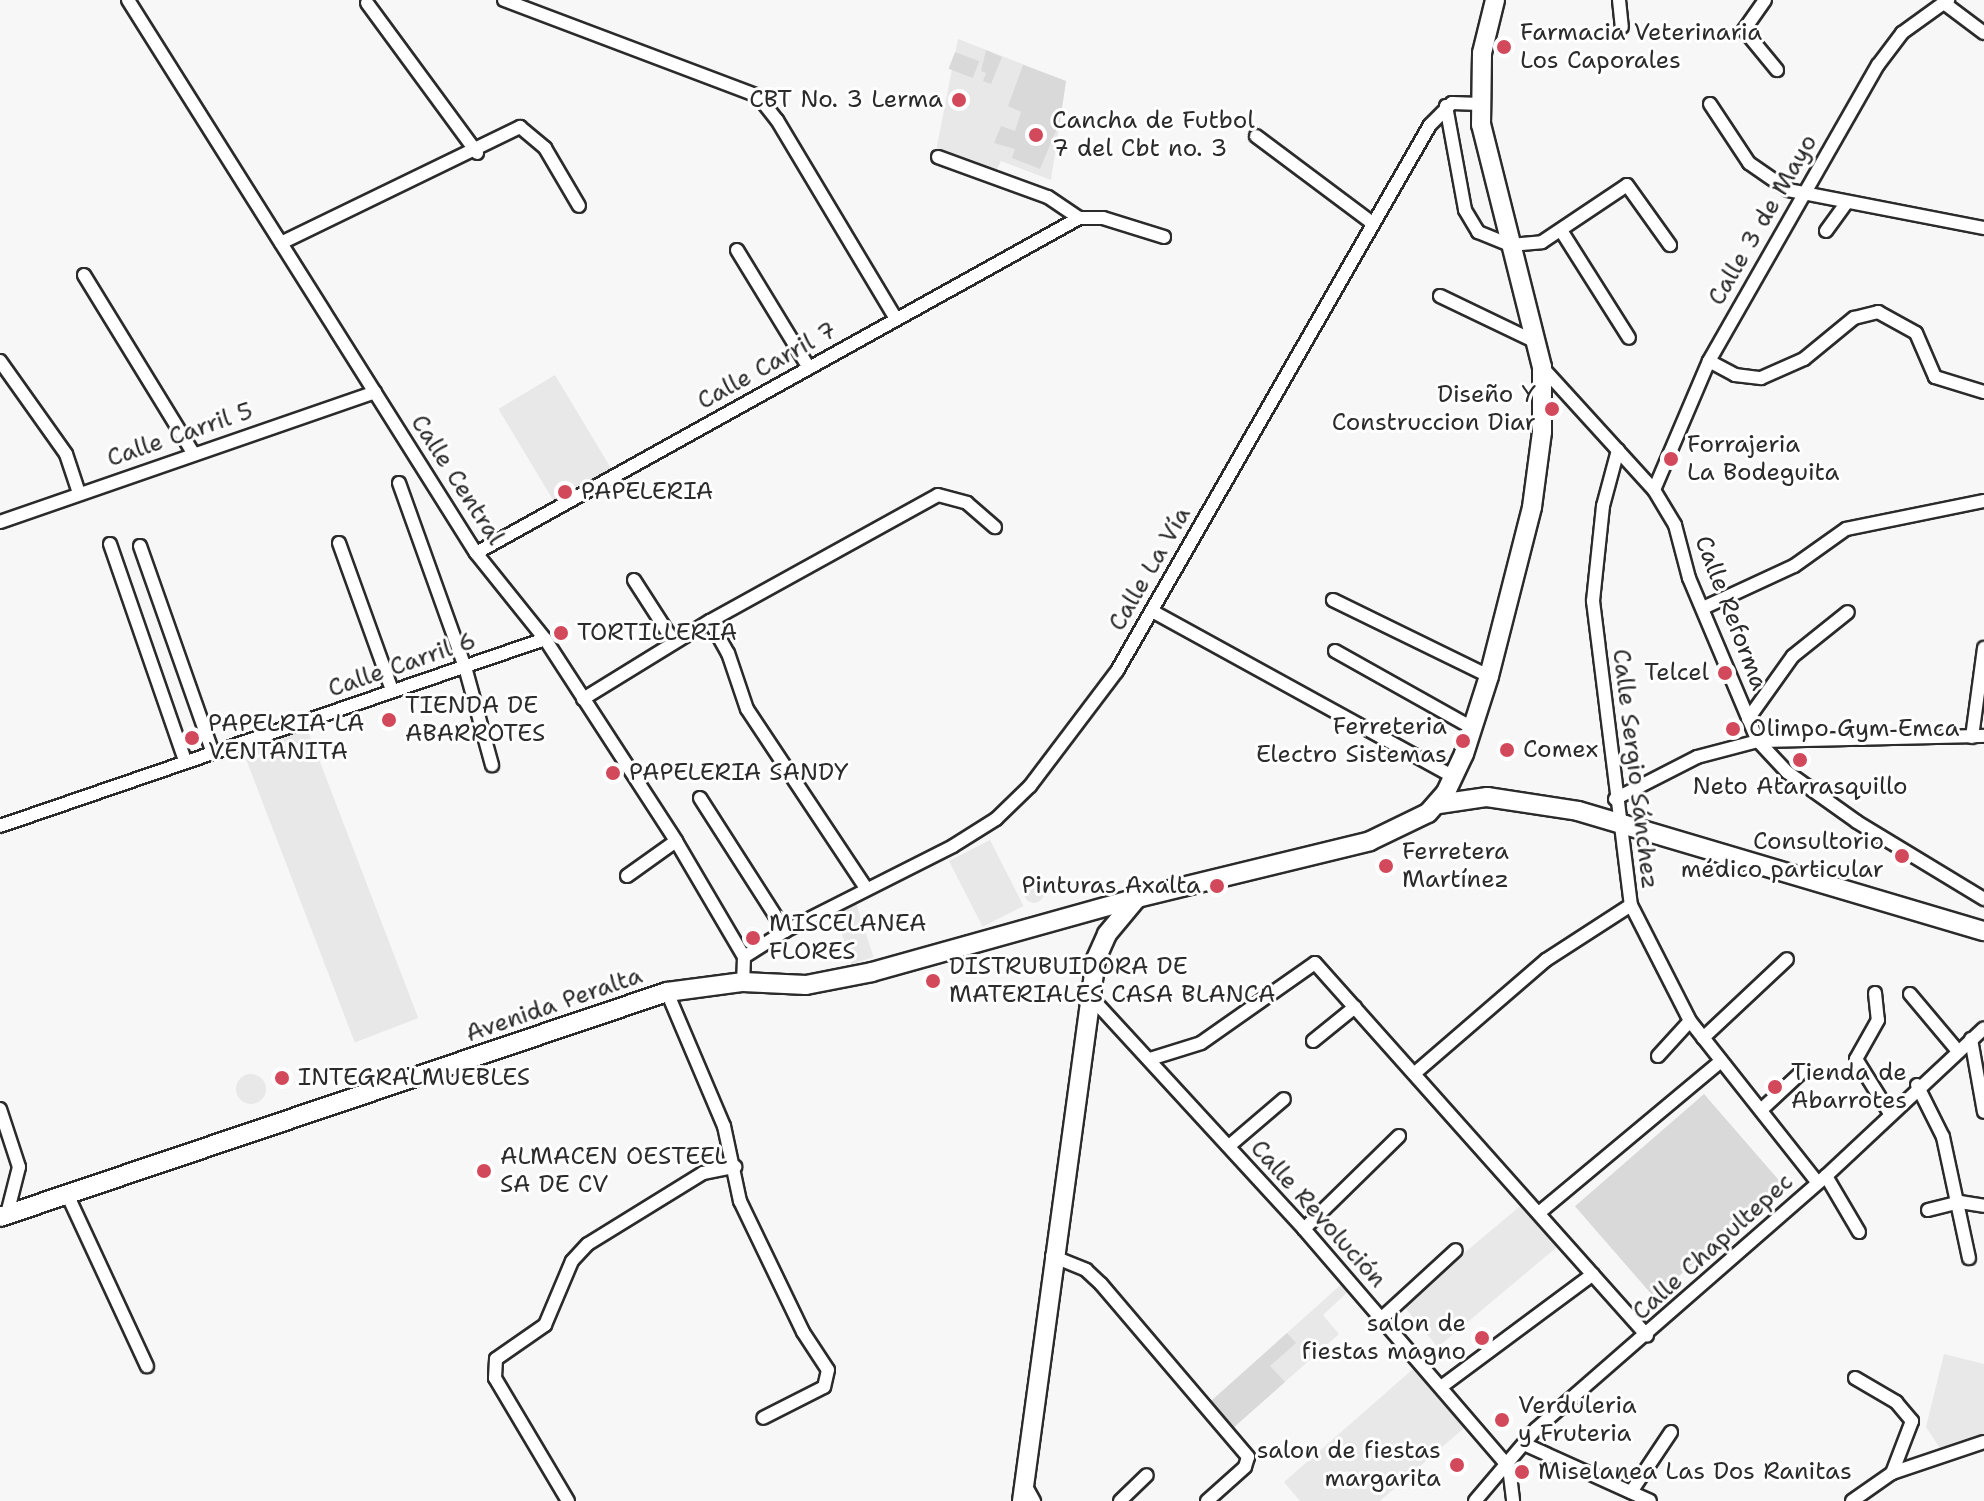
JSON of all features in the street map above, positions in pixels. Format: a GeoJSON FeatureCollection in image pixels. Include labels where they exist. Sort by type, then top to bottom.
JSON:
{"type":"FeatureCollection","features":[{"type":"Feature","properties":{"kind":"main road"},"geometry":{"type":"LineString","coordinates":[[1439,804],[1454,777],[1489,676],[1532,507],[1542,432],[1542,367],[1485,151],[1480,104],[1482,53],[1495,0]]}},
{"type":"Feature","properties":{"kind":"main road"},"geometry":{"type":"LineString","coordinates":[[1439,804],[1487,797],[1515,799],[1620,822],[1984,931]]}},
{"type":"Feature","properties":{"kind":"main road","name":"Avenida Peralta"},"geometry":{"type":"LineString","coordinates":[[3,1215],[667,992],[743,982],[792,986],[872,972],[1137,898],[1370,841],[1392,834],[1439,804]]}},
{"type":"Feature","properties":{"kind":"main road"},"geometry":{"type":"LineString","coordinates":[[1023,1492],[1042,1377],[1052,1256],[1089,995],[1099,949],[1137,898]]}},
{"type":"Feature","properties":{"kind":"street","name":"Calle Central"},"geometry":{"type":"LineString","coordinates":[[128,0],[476,553],[545,639],[676,841],[744,957]]}},
{"type":"Feature","properties":{"kind":"street"},"geometry":{"type":"LineString","coordinates":[[504,0],[758,96],[777,120],[896,319]]}},
{"type":"Feature","properties":{"kind":"street"},"geometry":{"type":"LineString","coordinates":[[1619,0],[1622,27]]}},
{"type":"Feature","properties":{"kind":"street"},"geometry":{"type":"LineString","coordinates":[[1765,0],[1744,30],[1777,70]]}},
{"type":"Feature","properties":{"kind":"street"},"geometry":{"type":"LineString","coordinates":[[1946,1],[1984,33]]}},
{"type":"Feature","properties":{"kind":"street","name":"Calle 3 de Mayo"},"geometry":{"type":"LineString","coordinates":[[1654,490],[1709,361],[1878,65],[1902,33],[1946,1]]}},
{"type":"Feature","properties":{"kind":"street"},"geometry":{"type":"LineString","coordinates":[[367,3],[477,153]]}},
{"type":"Feature","properties":{"kind":"street"},"geometry":{"type":"LineString","coordinates":[[1480,104],[1446,106],[1471,224],[1510,245],[1542,242],[1562,232],[1627,185],[1670,245]]}},
{"type":"Feature","properties":{"kind":"street"},"geometry":{"type":"LineString","coordinates":[[1710,104],[1749,163],[1772,183],[1802,194],[1984,228]]}},
{"type":"Feature","properties":{"kind":"street","name":"Calle La Vía"},"geometry":{"type":"LineString","coordinates":[[744,957],[785,931],[953,846],[996,819],[1030,786],[1072,736],[1152,611],[1371,222],[1446,106]]}},
{"type":"Feature","properties":{"kind":"street"},"geometry":{"type":"LineString","coordinates":[[281,243],[477,153],[512,129],[526,129],[545,148],[579,206]]}},
{"type":"Feature","properties":{"kind":"street"},"geometry":{"type":"LineString","coordinates":[[1256,136],[1371,222]]}},
{"type":"Feature","properties":{"kind":"street"},"geometry":{"type":"LineString","coordinates":[[938,157],[1045,195],[1079,218],[1103,218],[1164,237]]}},
{"type":"Feature","properties":{"kind":"street"},"geometry":{"type":"LineString","coordinates":[[1826,231],[1846,203]]}},
{"type":"Feature","properties":{"kind":"street","name":"Calle Carril 7"},"geometry":{"type":"LineString","coordinates":[[476,553],[1079,218]]}},
{"type":"Feature","properties":{"kind":"street"},"geometry":{"type":"LineString","coordinates":[[1562,232],[1629,338]]}},
{"type":"Feature","properties":{"kind":"street"},"geometry":{"type":"LineString","coordinates":[[737,250],[809,368]]}},
{"type":"Feature","properties":{"kind":"street"},"geometry":{"type":"LineString","coordinates":[[84,275],[193,453]]}},
{"type":"Feature","properties":{"kind":"street"},"geometry":{"type":"LineString","coordinates":[[1440,296],[1536,342]]}},
{"type":"Feature","properties":{"kind":"street"},"geometry":{"type":"LineString","coordinates":[[1709,361],[1735,375],[1761,378],[1804,359],[1854,318],[1878,312],[1916,333],[1935,377],[1984,392]]}},
{"type":"Feature","properties":{"kind":"street"},"geometry":{"type":"LineString","coordinates":[[0,361],[66,454],[79,493]]}},
{"type":"Feature","properties":{"kind":"street","name":"Calle Reforma"},"geometry":{"type":"LineString","coordinates":[[1542,367],[1654,490],[1675,525],[1703,608],[1758,741],[1787,772],[1845,814],[1984,899]]}},
{"type":"Feature","properties":{"kind":"street","name":"Calle Carril 5"},"geometry":{"type":"LineString","coordinates":[[0,522],[375,392]]}},
{"type":"Feature","properties":{"kind":"street","name":"Calle Sergio Sánchez"},"geometry":{"type":"LineString","coordinates":[[1618,450],[1597,544],[1593,601],[1615,799],[1631,905],[1690,1021],[1720,1062],[1822,1179],[1859,1232]]}},
{"type":"Feature","properties":{"kind":"street"},"geometry":{"type":"LineString","coordinates":[[399,483],[465,667],[492,765]]}},
{"type":"Feature","properties":{"kind":"street"},"geometry":{"type":"LineString","coordinates":[[583,699],[710,621],[938,495],[967,503],[995,527]]}},
{"type":"Feature","properties":{"kind":"street"},"geometry":{"type":"LineString","coordinates":[[1703,608],[1794,566],[1846,529],[1984,501]]}},
{"type":"Feature","properties":{"kind":"street"},"geometry":{"type":"LineString","coordinates":[[339,543],[392,690]]}},
{"type":"Feature","properties":{"kind":"street"},"geometry":{"type":"LineString","coordinates":[[110,544],[185,761]]}},
{"type":"Feature","properties":{"kind":"street"},"geometry":{"type":"LineString","coordinates":[[140,546],[213,753]]}},
{"type":"Feature","properties":{"kind":"street"},"geometry":{"type":"LineString","coordinates":[[634,580],[674,642]]}},
{"type":"Feature","properties":{"kind":"street"},"geometry":{"type":"LineString","coordinates":[[1333,600],[1489,676]]}},
{"type":"Feature","properties":{"kind":"street"},"geometry":{"type":"LineString","coordinates":[[1152,611],[1454,777]]}},
{"type":"Feature","properties":{"kind":"street"},"geometry":{"type":"LineString","coordinates":[[1748,719],[1793,656],[1848,612]]}},
{"type":"Feature","properties":{"kind":"street"},"geometry":{"type":"LineString","coordinates":[[710,621],[728,653],[747,709],[866,888]]}},
{"type":"Feature","properties":{"kind":"street","name":"Calle Carril 6"},"geometry":{"type":"LineString","coordinates":[[0,826],[545,639]]}},
{"type":"Feature","properties":{"kind":"street"},"geometry":{"type":"LineString","coordinates":[[1615,799],[1697,757],[1758,741],[1978,736],[1984,648]]}},
{"type":"Feature","properties":{"kind":"street"},"geometry":{"type":"LineString","coordinates":[[1335,651],[1472,728]]}},
{"type":"Feature","properties":{"kind":"street"},"geometry":{"type":"LineString","coordinates":[[700,798],[785,931]]}},
{"type":"Feature","properties":{"kind":"street"},"geometry":{"type":"LineString","coordinates":[[627,876],[676,841]]}},
{"type":"Feature","properties":{"kind":"street"},"geometry":{"type":"LineString","coordinates":[[1415,1073],[1546,960],[1631,905]]}},
{"type":"Feature","properties":{"kind":"street"},"geometry":{"type":"LineString","coordinates":[[743,982],[744,957]]}},
{"type":"Feature","properties":{"kind":"street"},"geometry":{"type":"LineString","coordinates":[[1703,1038],[1787,959]]}},
{"type":"Feature","properties":{"kind":"street"},"geometry":{"type":"LineString","coordinates":[[1150,1059],[1201,1043],[1314,963],[1540,1212],[1647,1336]]}},
{"type":"Feature","properties":{"kind":"street"},"geometry":{"type":"LineString","coordinates":[[667,992],[713,1097],[735,1167],[740,1201],[803,1332],[828,1370],[824,1387],[763,1418]]}},
{"type":"Feature","properties":{"kind":"street"},"geometry":{"type":"LineString","coordinates":[[1875,993],[1878,1020],[1856,1059],[1889,1112]]}},
{"type":"Feature","properties":{"kind":"street"},"geometry":{"type":"LineString","coordinates":[[1910,994],[1957,1050]]}},
{"type":"Feature","properties":{"kind":"street","name":"Calle Revolución"},"geometry":{"type":"LineString","coordinates":[[1089,995],[1304,1229],[1509,1467]]}},
{"type":"Feature","properties":{"kind":"street"},"geometry":{"type":"LineString","coordinates":[[1313,1041],[1355,1007]]}},
{"type":"Feature","properties":{"kind":"street"},"geometry":{"type":"LineString","coordinates":[[1658,1056],[1690,1021]]}},
{"type":"Feature","properties":{"kind":"street","name":"Calle Chapultepec"},"geometry":{"type":"LineString","coordinates":[[1475,1501],[1509,1467],[1524,1444],[1822,1179],[1917,1085],[1984,1028]]}},
{"type":"Feature","properties":{"kind":"street"},"geometry":{"type":"LineString","coordinates":[[1971,1039],[1984,1112]]}},
{"type":"Feature","properties":{"kind":"street"},"geometry":{"type":"LineString","coordinates":[[1540,1212],[1720,1062]]}},
{"type":"Feature","properties":{"kind":"street"},"geometry":{"type":"LineString","coordinates":[[1761,1110],[1805,1069]]}},
{"type":"Feature","properties":{"kind":"street"},"geometry":{"type":"LineString","coordinates":[[1917,1085],[1943,1137],[1960,1202],[1969,1258]]}},
{"type":"Feature","properties":{"kind":"street"},"geometry":{"type":"LineString","coordinates":[[1229,1146],[1284,1099]]}},
{"type":"Feature","properties":{"kind":"street"},"geometry":{"type":"LineString","coordinates":[[0,1109],[19,1167],[3,1215]]}},
{"type":"Feature","properties":{"kind":"street"},"geometry":{"type":"LineString","coordinates":[[1304,1229],[1399,1136]]}},
{"type":"Feature","properties":{"kind":"street"},"geometry":{"type":"LineString","coordinates":[[568,1501],[495,1378],[496,1359],[545,1325],[572,1261],[588,1244],[703,1173],[735,1167]]}},
{"type":"Feature","properties":{"kind":"street"},"geometry":{"type":"LineString","coordinates":[[67,1194],[147,1366]]}},
{"type":"Feature","properties":{"kind":"street"},"geometry":{"type":"LineString","coordinates":[[1928,1210],[1960,1202],[1984,1206]]}},
{"type":"Feature","properties":{"kind":"street"},"geometry":{"type":"LineString","coordinates":[[1382,1318],[1456,1250]]}},
{"type":"Feature","properties":{"kind":"street"},"geometry":{"type":"LineString","coordinates":[[1052,1256],[1086,1270],[1101,1284],[1248,1457],[1245,1467],[1207,1501]]}},
{"type":"Feature","properties":{"kind":"street"},"geometry":{"type":"LineString","coordinates":[[1441,1387],[1593,1274]]}},
{"type":"Feature","properties":{"kind":"street"},"geometry":{"type":"LineString","coordinates":[[1855,1378],[1896,1402],[1912,1421],[1892,1473]]}},
{"type":"Feature","properties":{"kind":"street"},"geometry":{"type":"LineString","coordinates":[[1631,1492],[1671,1432]]}},
{"type":"Feature","properties":{"kind":"street"},"geometry":{"type":"LineString","coordinates":[[1852,1501],[1892,1473],[1984,1442]]}},
{"type":"Feature","properties":{"kind":"street"},"geometry":{"type":"LineString","coordinates":[[1524,1444],[1645,1500]]}},
{"type":"Feature","properties":{"kind":"street"},"geometry":{"type":"LineString","coordinates":[[1509,1467],[1513,1501]]}},
{"type":"Feature","properties":{"kind":"street"},"geometry":{"type":"LineString","coordinates":[[1120,1501],[1147,1475]]}},
{"type":"Feature","properties":{"kind":"street"},"geometry":{"type":"LineString","coordinates":[[1023,1492],[1034,1501]]}},
{"type":"Feature","properties":{"kind":"shaded area","name":"CBT No. 3 Lerma"},"geometry":{"type":"Polygon","coordinates":[[[958,39],[1066,81],[1051,180],[1001,161],[995,173],[936,151],[958,39]]]}},
{"type":"Feature","properties":{"kind":"shaded area"},"geometry":{"type":"Polygon","coordinates":[[[986,50],[1002,57],[991,84],[983,81],[986,73],[981,71],[986,50]]]}},
{"type":"Feature","properties":{"kind":"shaded area"},"geometry":{"type":"Polygon","coordinates":[[[955,52],[979,61],[973,78],[949,69],[955,52]]]}},
{"type":"Feature","properties":{"kind":"shaded area"},"geometry":{"type":"Polygon","coordinates":[[[1023,65],[1066,81],[1060,121],[1040,169],[1012,158],[1015,149],[994,143],[1001,126],[1015,131],[1021,112],[1008,106],[1023,65]]]}},
{"type":"Feature","properties":{"kind":"shaded area"},"geometry":{"type":"Polygon","coordinates":[[[555,375],[611,468],[555,502],[498,409],[555,375]]]}},
{"type":"Feature","properties":{"kind":"shaded area"},"geometry":{"type":"Polygon","coordinates":[[[305,723],[418,1018],[355,1042],[242,747],[305,723]]]}},
{"type":"Feature","properties":{"kind":"shaded area"},"geometry":{"type":"Polygon","coordinates":[[[990,840],[1024,906],[983,927],[949,861],[990,840]]]}},
{"type":"Feature","properties":{"kind":"shaded area"},"geometry":{"type":"Polygon","coordinates":[[[1030,883],[1038,883],[1044,893],[1038,903],[1030,903],[1024,897],[1024,889],[1030,883]]]}},
{"type":"Feature","properties":{"kind":"shaded area"},"geometry":{"type":"Polygon","coordinates":[[[855,900],[874,957],[852,964],[833,907],[855,900]]]}},
{"type":"Feature","properties":{"kind":"shaded area"},"geometry":{"type":"Polygon","coordinates":[[[251,1074],[262,1078],[266,1089],[262,1100],[251,1104],[240,1100],[236,1089],[240,1078],[251,1074]]]}},
{"type":"Feature","properties":{"kind":"shaded area"},"geometry":{"type":"Polygon","coordinates":[[[1704,1094],[1783,1185],[1654,1298],[1575,1206],[1704,1094]]]}},
{"type":"Feature","properties":{"kind":"shaded area"},"geometry":{"type":"Polygon","coordinates":[[[1525,1202],[1560,1244],[1438,1347],[1402,1305],[1525,1202]]]}},
{"type":"Feature","properties":{"kind":"shaded area"},"geometry":{"type":"Polygon","coordinates":[[[1346,1280],[1353,1287],[1323,1315],[1339,1334],[1233,1428],[1210,1402],[1346,1280]]]}},
{"type":"Feature","properties":{"kind":"shaded area"},"geometry":{"type":"Polygon","coordinates":[[[1287,1333],[1296,1343],[1270,1366],[1285,1382],[1233,1428],[1210,1402],[1287,1333]]]}},
{"type":"Feature","properties":{"kind":"shaded area"},"geometry":{"type":"Polygon","coordinates":[[[1944,1354],[1984,1364],[1984,1434],[1941,1450],[1926,1427],[1944,1354]]]}},
{"type":"Feature","properties":{"kind":"shaded area"},"geometry":{"type":"Polygon","coordinates":[[[1413,1369],[1464,1428],[1380,1501],[1300,1501],[1284,1482],[1413,1369]]]}},
{"type":"Feature","properties":{"kind":"place","name":"Farmacia Veterinaria Los Caporales"},"geometry":{"type":"Point","coordinates":[1504,47]}},
{"type":"Feature","properties":{"kind":"place","name":"CBT No. 3 Lerma"},"geometry":{"type":"Point","coordinates":[959,100]}},
{"type":"Feature","properties":{"kind":"place","name":"Cancha de Futbol 7 del Cbt no. 3"},"geometry":{"type":"Point","coordinates":[1036,135]}},
{"type":"Feature","properties":{"kind":"place","name":"Diseño Y Construccion Diar"},"geometry":{"type":"Point","coordinates":[1552,409]}},
{"type":"Feature","properties":{"kind":"place","name":"Forrajeria La Bodeguita"},"geometry":{"type":"Point","coordinates":[1671,459]}},
{"type":"Feature","properties":{"kind":"place","name":"PAPELERIA"},"geometry":{"type":"Point","coordinates":[565,492]}},
{"type":"Feature","properties":{"kind":"place","name":"TORTILLERIA"},"geometry":{"type":"Point","coordinates":[561,633]}},
{"type":"Feature","properties":{"kind":"place","name":"Telcel"},"geometry":{"type":"Point","coordinates":[1725,673]}},
{"type":"Feature","properties":{"kind":"place","name":"TIENDA DE ABARROTES"},"geometry":{"type":"Point","coordinates":[389,720]}},
{"type":"Feature","properties":{"kind":"place","name":"Olimpo Gym Emca"},"geometry":{"type":"Point","coordinates":[1733,729]}},
{"type":"Feature","properties":{"kind":"place","name":"PAPELRIA LA VENTANITA"},"geometry":{"type":"Point","coordinates":[192,738]}},
{"type":"Feature","properties":{"kind":"place","name":"Ferreteria Electro Sistemas"},"geometry":{"type":"Point","coordinates":[1463,741]}},
{"type":"Feature","properties":{"kind":"place","name":"Comex"},"geometry":{"type":"Point","coordinates":[1507,750]}},
{"type":"Feature","properties":{"kind":"place","name":"Neto Atarrasquillo"},"geometry":{"type":"Point","coordinates":[1800,760]}},
{"type":"Feature","properties":{"kind":"place","name":"PAPELERIA SANDY"},"geometry":{"type":"Point","coordinates":[613,773]}},
{"type":"Feature","properties":{"kind":"place","name":"Consultorio médico particular"},"geometry":{"type":"Point","coordinates":[1902,856]}},
{"type":"Feature","properties":{"kind":"place","name":"Ferretera Martínez"},"geometry":{"type":"Point","coordinates":[1386,866]}},
{"type":"Feature","properties":{"kind":"place","name":"Pinturas Axalta"},"geometry":{"type":"Point","coordinates":[1217,886]}},
{"type":"Feature","properties":{"kind":"place","name":"MISCELANEA FLORES"},"geometry":{"type":"Point","coordinates":[753,938]}},
{"type":"Feature","properties":{"kind":"place","name":"DISTRUBUIDORA DE MATERIALES CASA BLANCA"},"geometry":{"type":"Point","coordinates":[933,981]}},
{"type":"Feature","properties":{"kind":"place","name":"INTEGRALMUEBLES"},"geometry":{"type":"Point","coordinates":[282,1078]}},
{"type":"Feature","properties":{"kind":"place","name":"Tienda de Abarrotes"},"geometry":{"type":"Point","coordinates":[1775,1087]}},
{"type":"Feature","properties":{"kind":"place","name":"ALMACEN OESTEEL SA DE CV"},"geometry":{"type":"Point","coordinates":[484,1171]}},
{"type":"Feature","properties":{"kind":"place","name":"salon de fiestas magno"},"geometry":{"type":"Point","coordinates":[1482,1338]}},
{"type":"Feature","properties":{"kind":"place","name":"Verduleria y Fruteria"},"geometry":{"type":"Point","coordinates":[1502,1420]}},
{"type":"Feature","properties":{"kind":"place","name":"salon de fiestas margarita"},"geometry":{"type":"Point","coordinates":[1457,1465]}},
{"type":"Feature","properties":{"kind":"place","name":"Miselanea Las Dos Ranitas"},"geometry":{"type":"Point","coordinates":[1522,1472]}}]}
